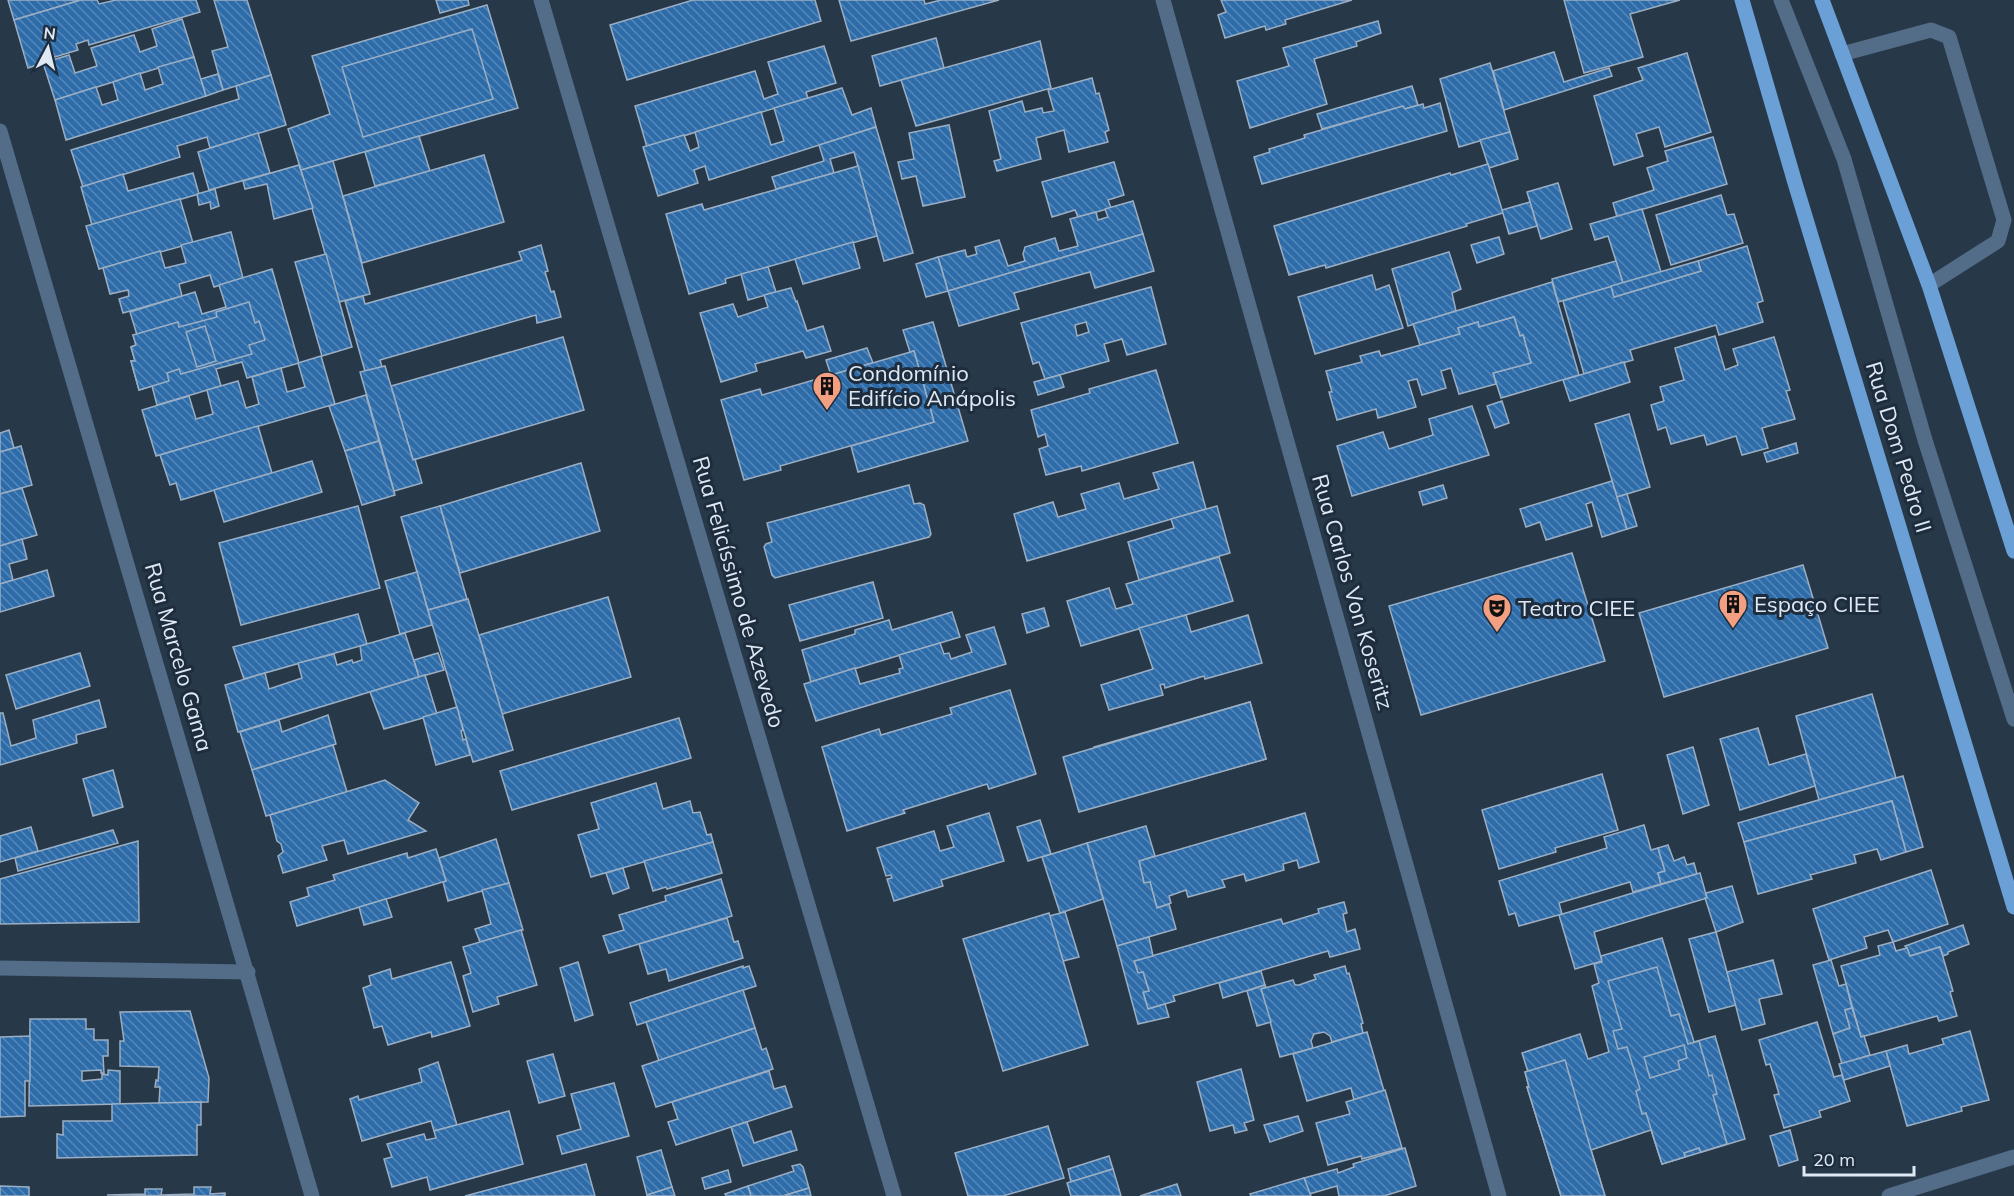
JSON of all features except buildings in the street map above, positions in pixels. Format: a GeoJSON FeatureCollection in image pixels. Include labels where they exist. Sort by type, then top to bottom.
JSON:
{"type":"FeatureCollection","features":[{"type":"Feature","properties":{"kind":"main road","name":"Rua Dom Pedro II"},"geometry":{"type":"LineString","coordinates":[[1742,0],[2014,907]]}},
{"type":"Feature","properties":{"kind":"main road"},"geometry":{"type":"LineString","coordinates":[[1822,0],[1929,285],[2014,551]]}},
{"type":"Feature","properties":{"kind":"street","name":"Rua Felicíssimo de Azevedo"},"geometry":{"type":"LineString","coordinates":[[541,0],[894,1196]]}},
{"type":"Feature","properties":{"kind":"street","name":"Rua Carlos Von Koseritz"},"geometry":{"type":"LineString","coordinates":[[1163,0],[1499,1196]]}},
{"type":"Feature","properties":{"kind":"street"},"geometry":{"type":"LineString","coordinates":[[1781,0],[1844,159],[1925,440],[2014,719]]}},
{"type":"Feature","properties":{"kind":"street"},"geometry":{"type":"LineString","coordinates":[[1842,54],[1931,30],[1949,37],[2004,220],[1998,241],[1929,285]]}},
{"type":"Feature","properties":{"kind":"street","name":"Rua Marcelo Gama"},"geometry":{"type":"LineString","coordinates":[[0,131],[312,1196]]}},
{"type":"Feature","properties":{"kind":"street"},"geometry":{"type":"LineString","coordinates":[[0,968],[248,972]]}},
{"type":"Feature","properties":{"kind":"street"},"geometry":{"type":"LineString","coordinates":[[1888,1196],[2014,1156]]}},
{"type":"Feature","properties":{"kind":"place","name":"Condomínio Edifício Anápolis"},"geometry":{"type":"Point","coordinates":[827,412]}},
{"type":"Feature","properties":{"kind":"place","name":"Espaço CIEE"},"geometry":{"type":"Point","coordinates":[1733,630]}},
{"type":"Feature","properties":{"kind":"place","name":"Teatro CIEE"},"geometry":{"type":"Point","coordinates":[1497,634]}}]}
